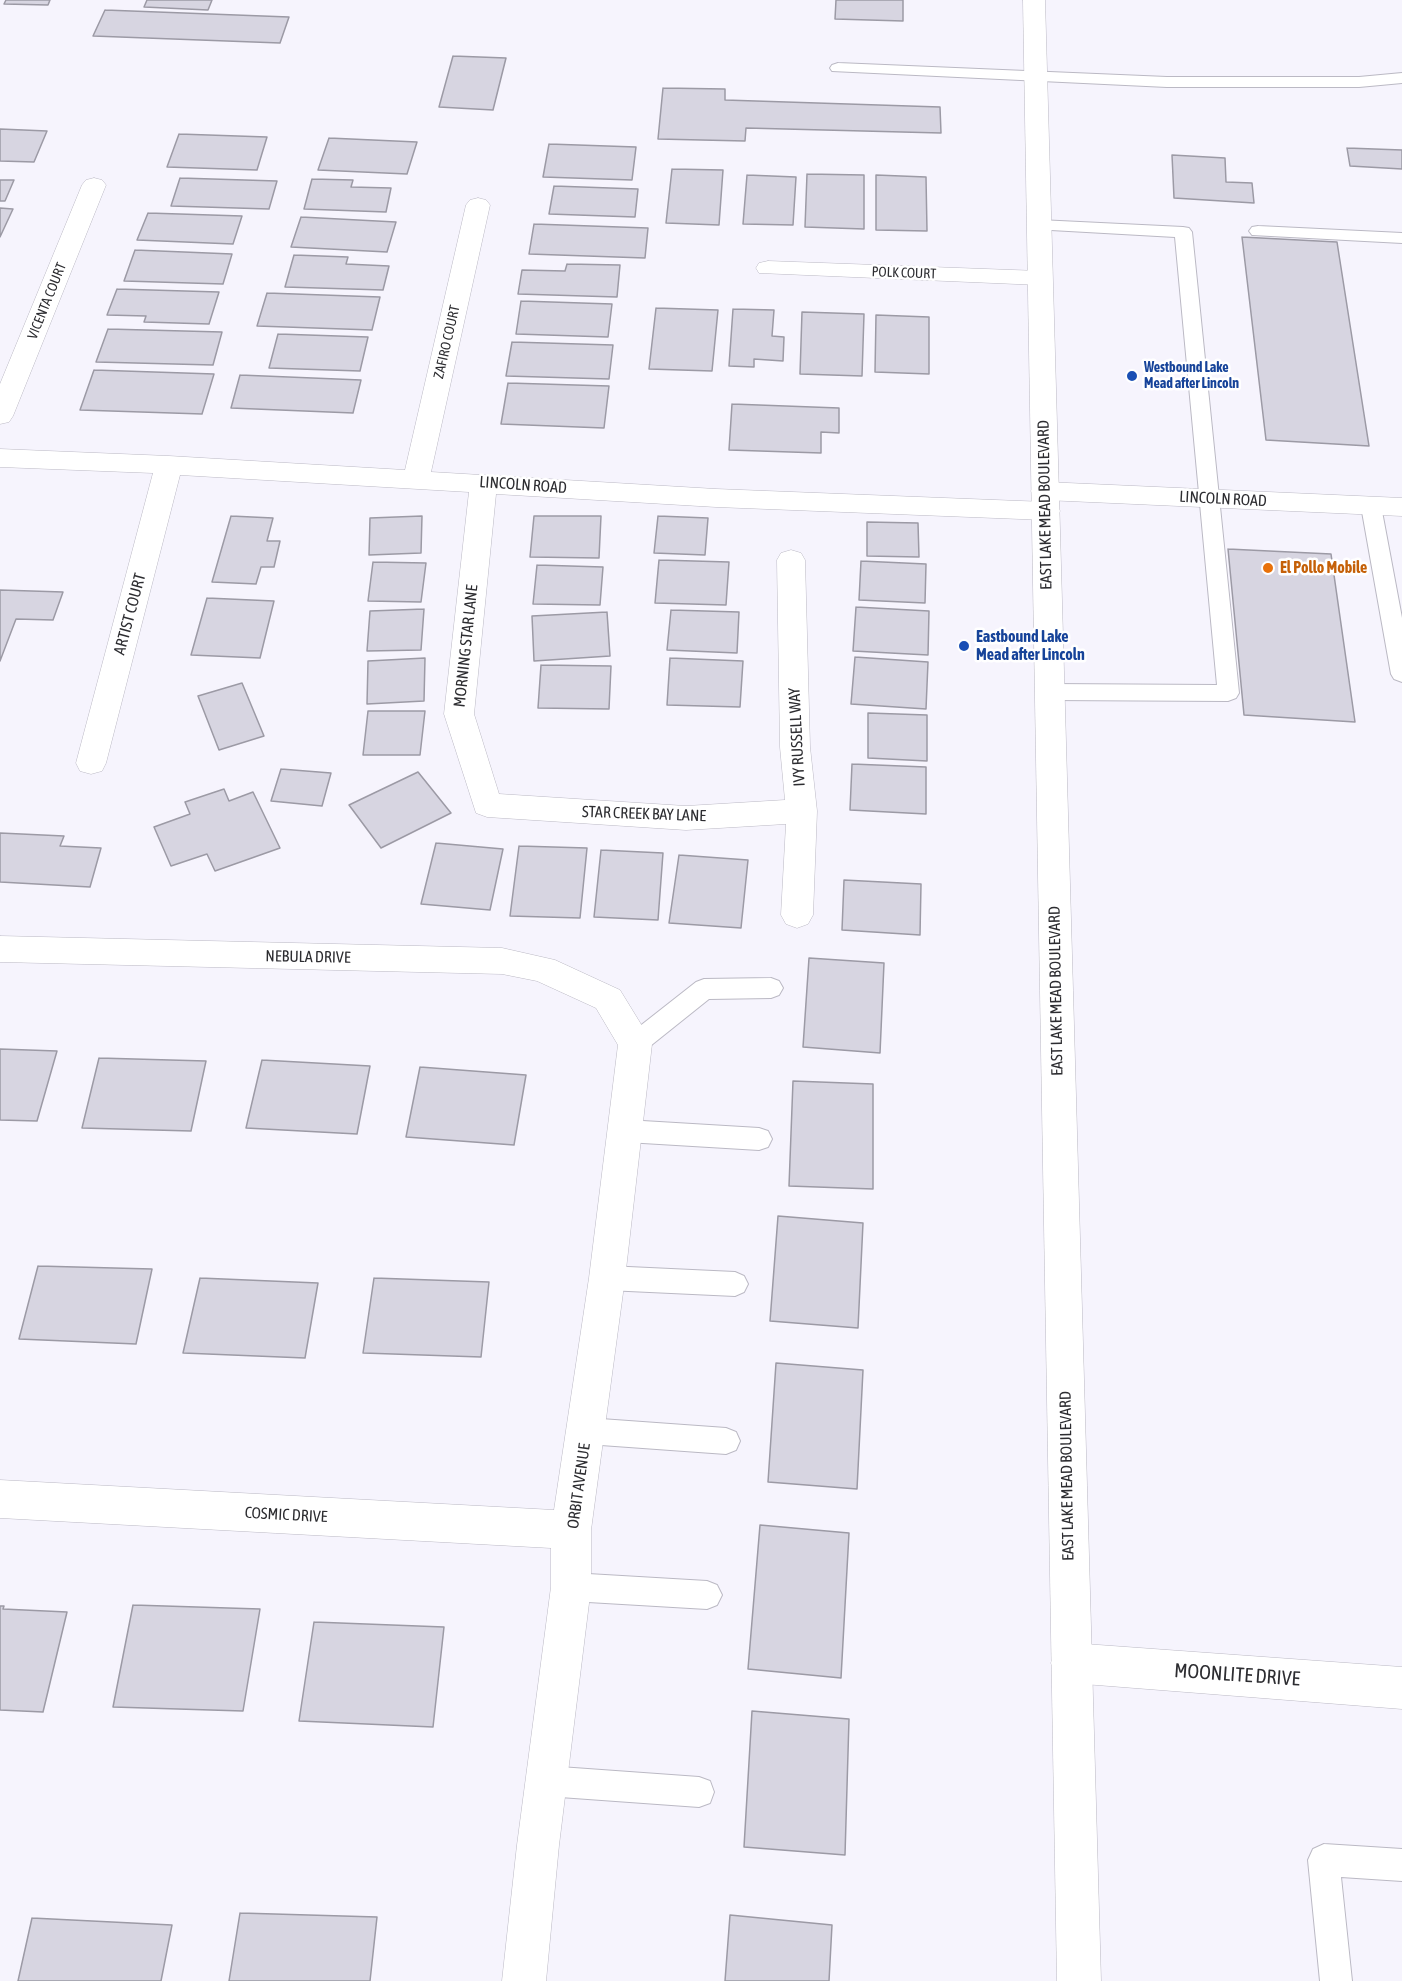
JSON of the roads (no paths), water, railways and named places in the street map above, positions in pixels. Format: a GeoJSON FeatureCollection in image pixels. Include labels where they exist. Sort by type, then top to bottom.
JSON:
{"type":"FeatureCollection","features":[{"type":"Feature","properties":{"kind":"street","name":"EAST LAKE MEAD BOULEVARD"},"geometry":{"type":"LineString","coordinates":[[1034,0],[1079,1981]]}},
{"type":"Feature","properties":{"kind":"street","name":"VICENTA COURT"},"geometry":{"type":"LineString","coordinates":[[0,416],[94,185]]}},
{"type":"Feature","properties":{"kind":"street","name":"ZAFIRO COURT"},"geometry":{"type":"LineString","coordinates":[[416,479],[478,205]]}},
{"type":"Feature","properties":{"kind":"street","name":"POLK COURT"},"geometry":{"type":"LineString","coordinates":[[768,268],[1040,278]]}},
{"type":"Feature","properties":{"kind":"street","name":"LINCOLN ROAD"},"geometry":{"type":"LineString","coordinates":[[0,458],[169,465],[716,498],[1045,501],[1210,498],[1402,507]]}},
{"type":"Feature","properties":{"kind":"street","name":"ARTIST COURT"},"geometry":{"type":"LineString","coordinates":[[91,763],[169,465]]}},
{"type":"Feature","properties":{"kind":"street","name":"MORNING STAR LANE"},"geometry":{"type":"LineString","coordinates":[[484,483],[459,714],[487,805]]}},
{"type":"Feature","properties":{"kind":"street","name":"IVY RUSSELL WAY"},"geometry":{"type":"LineString","coordinates":[[790,560],[795,747],[802,811],[797,915]]}},
{"type":"Feature","properties":{"kind":"street","name":"STAR CREEK BAY LANE"},"geometry":{"type":"LineString","coordinates":[[487,805],[686,818],[802,811]]}},
{"type":"Feature","properties":{"kind":"street","name":"NEBULA DRIVE"},"geometry":{"type":"LineString","coordinates":[[0,949],[502,961],[543,969],[608,999],[635,1044]]}},
{"type":"Feature","properties":{"kind":"street","name":"ORBIT AVENUE"},"geometry":{"type":"LineString","coordinates":[[524,1981],[546,1781],[571,1587],[571,1530],[587,1431],[635,1044]]}},
{"type":"Feature","properties":{"kind":"street","name":"COSMIC DRIVE"},"geometry":{"type":"LineString","coordinates":[[0,1499],[571,1530]]}},
{"type":"Feature","properties":{"kind":"street","name":"MOONLITE DRIVE"},"geometry":{"type":"LineString","coordinates":[[1071,1663],[1402,1688]]}},
{"type":"Feature","properties":{"kind":"lane"},"geometry":{"type":"LineString","coordinates":[[838,68],[1167,82],[1359,82],[1402,78]]}},
{"type":"Feature","properties":{"kind":"lane"},"geometry":{"type":"LineString","coordinates":[[1039,225],[1183,232],[1228,693],[1049,692]]}},
{"type":"Feature","properties":{"kind":"lane"},"geometry":{"type":"LineString","coordinates":[[1258,231],[1402,238]]}},
{"type":"Feature","properties":{"kind":"lane"},"geometry":{"type":"LineString","coordinates":[[1371,506],[1402,674]]}},
{"type":"Feature","properties":{"kind":"lane"},"geometry":{"type":"LineString","coordinates":[[635,1044],[704,988],[771,988]]}},
{"type":"Feature","properties":{"kind":"lane"},"geometry":{"type":"LineString","coordinates":[[626,1131],[759,1139]]}},
{"type":"Feature","properties":{"kind":"lane"},"geometry":{"type":"LineString","coordinates":[[607,1278],[735,1284]]}},
{"type":"Feature","properties":{"kind":"lane"},"geometry":{"type":"LineString","coordinates":[[587,1431],[726,1441]]}},
{"type":"Feature","properties":{"kind":"lane"},"geometry":{"type":"LineString","coordinates":[[571,1587],[707,1595]]}},
{"type":"Feature","properties":{"kind":"lane"},"geometry":{"type":"LineString","coordinates":[[546,1781],[699,1792]]}},
{"type":"Feature","properties":{"kind":"lane"},"geometry":{"type":"LineString","coordinates":[[1336,1981],[1324,1860],[1402,1865]]}},
{"type":"Feature","properties":{"kind":"place","name":"Westbound Lake Mead after Lincoln"},"geometry":{"type":"Point","coordinates":[1132,376]}},
{"type":"Feature","properties":{"kind":"place","name":"El Pollo Mobile"},"geometry":{"type":"Point","coordinates":[1268,568]}},
{"type":"Feature","properties":{"kind":"place","name":"Eastbound Lake Mead after Lincoln"},"geometry":{"type":"Point","coordinates":[964,646]}}]}
